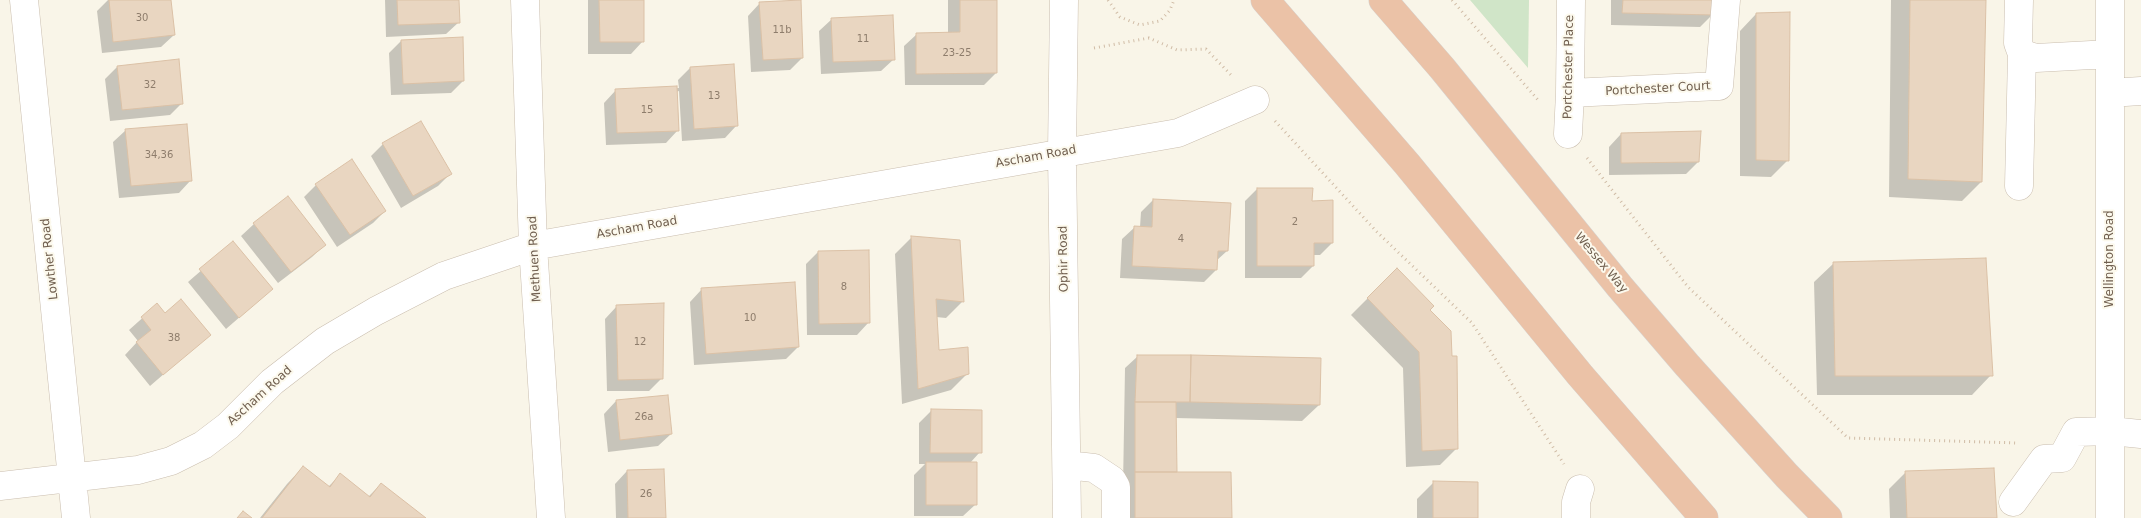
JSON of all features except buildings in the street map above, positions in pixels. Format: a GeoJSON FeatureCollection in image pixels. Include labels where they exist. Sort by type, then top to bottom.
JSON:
{"type":"FeatureCollection","features":[{"type":"Feature","properties":{"kind":"highway"},"geometry":{"type":"LineString","coordinates":[[1265,0],[1407,164],[1580,375],[1704,518]]}},
{"type":"Feature","properties":{"kind":"highway","name":"Wessex Way"},"geometry":{"type":"LineString","coordinates":[[1383,0],[1442,68],[1530,178],[1669,344],[1781,470],[1828,518]]}},
{"type":"Feature","properties":{"kind":"street","name":"Lowther Road"},"geometry":{"type":"LineString","coordinates":[[24,0],[76,518]]}},
{"type":"Feature","properties":{"kind":"street","name":"Methuen Road"},"geometry":{"type":"LineString","coordinates":[[525,0],[533,246],[551,518]]}},
{"type":"Feature","properties":{"kind":"street","name":"Ophir Road"},"geometry":{"type":"LineString","coordinates":[[1064,0],[1062,153],[1067,518]]}},
{"type":"Feature","properties":{"kind":"street","name":"Portchester Place"},"geometry":{"type":"LineString","coordinates":[[1568,134],[1571,0]]}},
{"type":"Feature","properties":{"kind":"street","name":"Portchester Court"},"geometry":{"type":"LineString","coordinates":[[1570,93],[1719,86],[1726,0]]}},
{"type":"Feature","properties":{"kind":"street"},"geometry":{"type":"LineString","coordinates":[[2018,0],[2018,43],[2022,54],[2019,186]]}},
{"type":"Feature","properties":{"kind":"street","name":"Wellington Road"},"geometry":{"type":"LineString","coordinates":[[2110,0],[2110,518]]}},
{"type":"Feature","properties":{"kind":"street"},"geometry":{"type":"LineString","coordinates":[[2022,54],[2036,58],[2110,54]]}},
{"type":"Feature","properties":{"kind":"street"},"geometry":{"type":"LineString","coordinates":[[2110,93],[2141,91]]}},
{"type":"Feature","properties":{"kind":"street","name":"Ascham Road"},"geometry":{"type":"LineString","coordinates":[[0,486],[138,470],[171,461],[204,445],[228,426],[272,382],[334,336],[376,311],[444,276],[533,246],[1178,133],[1255,100]]}},
{"type":"Feature","properties":{"kind":"street"},"geometry":{"type":"LineString","coordinates":[[2013,502],[2044,459],[2062,458],[2076,432],[2111,431],[2141,434]]}},
{"type":"Feature","properties":{"kind":"street"},"geometry":{"type":"LineString","coordinates":[[1067,465],[1094,468],[1112,480],[1116,488],[1116,518]]}},
{"type":"Feature","properties":{"kind":"street"},"geometry":{"type":"LineString","coordinates":[[1576,518],[1576,502],[1580,489]]}},
{"type":"Feature","properties":{"kind":"path"},"geometry":{"type":"LineString","coordinates":[[1108,0],[1120,17],[1140,25],[1160,21],[1170,10],[1174,0]]}},
{"type":"Feature","properties":{"kind":"path"},"geometry":{"type":"LineString","coordinates":[[1452,0],[1568,134],[1688,287],[1848,438],[2021,444]]}},
{"type":"Feature","properties":{"kind":"path"},"geometry":{"type":"LineString","coordinates":[[1064,42],[1098,48],[1149,38],[1178,50],[1206,50],[1376,231],[1472,323],[1580,489]]}},
{"type":"Feature","properties":{"kind":"green space"},"geometry":{"type":"Polygon","coordinates":[[[1470,0],[1529,0],[1528,68],[1470,0]]]}}]}
